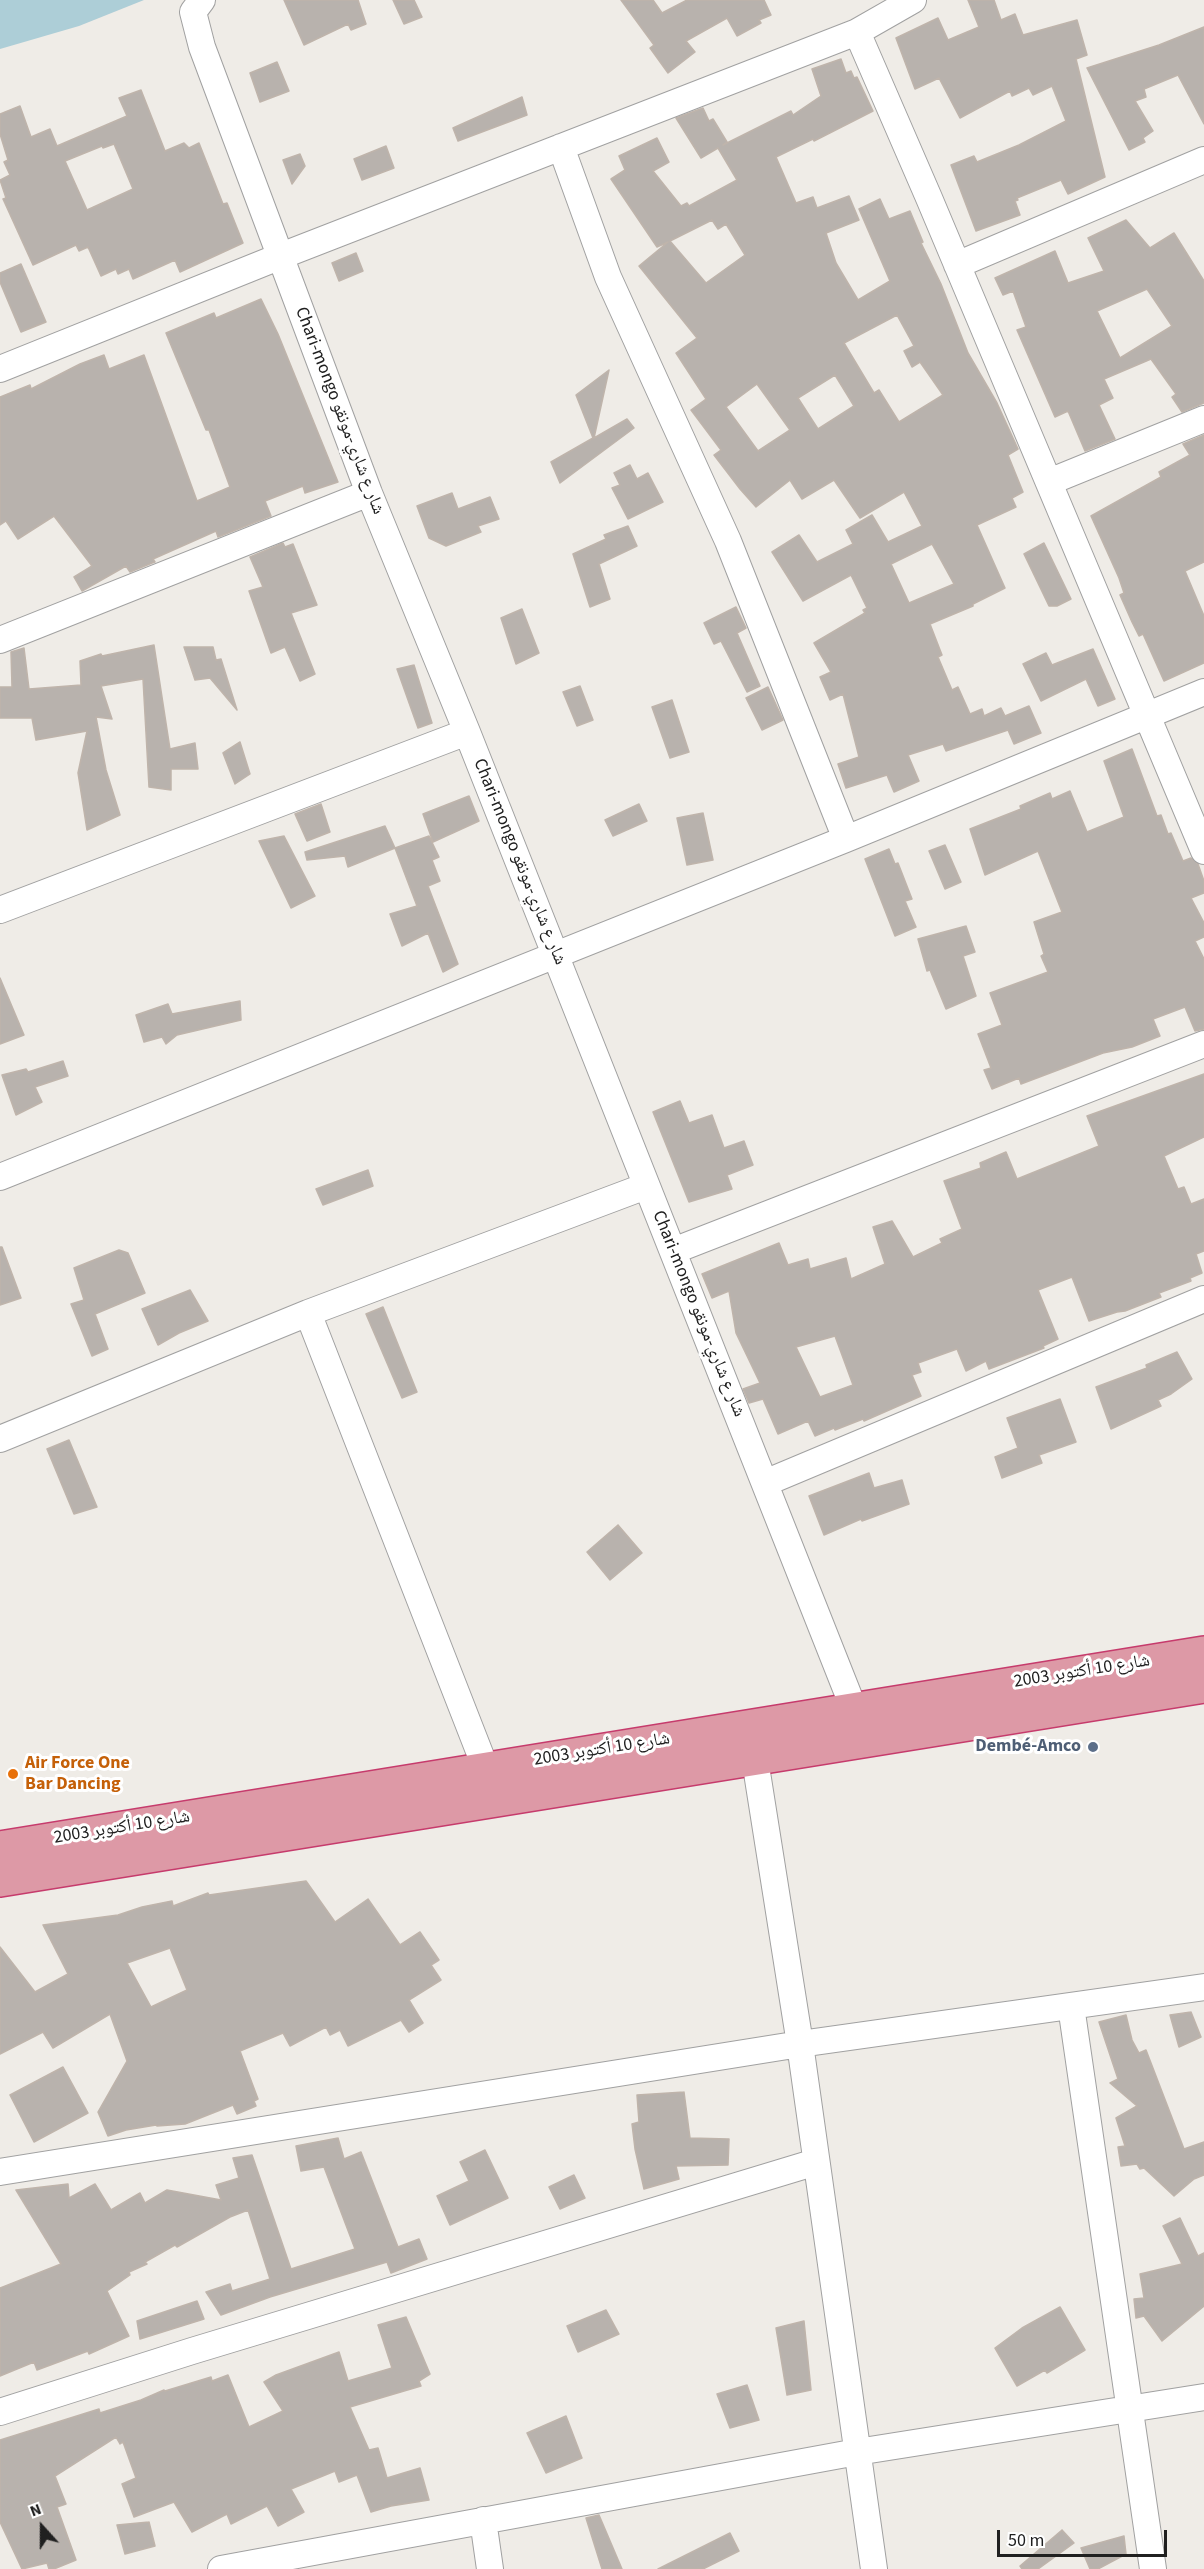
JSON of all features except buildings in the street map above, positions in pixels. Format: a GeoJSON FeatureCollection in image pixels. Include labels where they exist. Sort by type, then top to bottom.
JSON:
{"type":"FeatureCollection","features":[{"type":"Feature","properties":{"kind":"highway","name":"شارع 10 أكتوبر 2003"},"geometry":{"type":"LineString","coordinates":[[0,1848],[1204,1653]]}},
{"type":"Feature","properties":{"kind":"highway","name":"شارع 10 أكتوبر 2003"},"geometry":{"type":"LineString","coordinates":[[0,1880],[1204,1686]]}},
{"type":"Feature","properties":{"kind":"street"},"geometry":{"type":"LineString","coordinates":[[0,369],[281,256],[856,32],[913,0]]}},
{"type":"Feature","properties":{"kind":"street","name":"Chari-mongo شار ع شاري-مونقو"},"geometry":{"type":"LineString","coordinates":[[197,6],[202,47],[369,493],[467,732],[854,1709]]}},
{"type":"Feature","properties":{"kind":"street"},"geometry":{"type":"LineString","coordinates":[[856,32],[957,265],[1204,851]]}},
{"type":"Feature","properties":{"kind":"street"},"geometry":{"type":"LineString","coordinates":[[561,147],[608,277],[728,541],[846,839]]}},
{"type":"Feature","properties":{"kind":"street"},"geometry":{"type":"LineString","coordinates":[[957,265],[1204,160]]}},
{"type":"Feature","properties":{"kind":"street"},"geometry":{"type":"LineString","coordinates":[[1049,482],[1204,419]]}},
{"type":"Feature","properties":{"kind":"street"},"geometry":{"type":"LineString","coordinates":[[0,640],[369,493]]}},
{"type":"Feature","properties":{"kind":"street"},"geometry":{"type":"LineString","coordinates":[[0,1177],[846,839],[1204,692]]}},
{"type":"Feature","properties":{"kind":"street"},"geometry":{"type":"LineString","coordinates":[[0,910],[467,732]]}},
{"type":"Feature","properties":{"kind":"street"},"geometry":{"type":"LineString","coordinates":[[673,1251],[1204,1044]]}},
{"type":"Feature","properties":{"kind":"street"},"geometry":{"type":"LineString","coordinates":[[0,1439],[308,1313],[646,1186]]}},
{"type":"Feature","properties":{"kind":"street"},"geometry":{"type":"LineString","coordinates":[[765,1483],[1204,1299]]}},
{"type":"Feature","properties":{"kind":"street"},"geometry":{"type":"LineString","coordinates":[[308,1313],[486,1769]]}},
{"type":"Feature","properties":{"kind":"street"},"geometry":{"type":"LineString","coordinates":[[750,1726],[800,2044],[874,2569]]}},
{"type":"Feature","properties":{"kind":"street"},"geometry":{"type":"LineString","coordinates":[[0,2172],[800,2044],[1204,1987]]}},
{"type":"Feature","properties":{"kind":"street"},"geometry":{"type":"LineString","coordinates":[[1071,2006],[1153,2569]]}},
{"type":"Feature","properties":{"kind":"street"},"geometry":{"type":"LineString","coordinates":[[0,2412],[192,2351],[816,2162]]}},
{"type":"Feature","properties":{"kind":"street"},"geometry":{"type":"LineString","coordinates":[[221,2569],[857,2452],[1204,2397]]}},
{"type":"Feature","properties":{"kind":"street"},"geometry":{"type":"LineString","coordinates":[[483,2520],[490,2569]]}},
{"type":"Feature","properties":{"kind":"water"},"geometry":{"type":"Polygon","coordinates":[[[0,0],[144,0],[79,26],[0,49],[0,0]]]}},
{"type":"Feature","properties":{"kind":"place","name":"Dembé-Amco"},"geometry":{"type":"Point","coordinates":[1093,1747]}},
{"type":"Feature","properties":{"kind":"place","name":"Air Force One Bar Dancing"},"geometry":{"type":"Point","coordinates":[13,1774]}}]}
